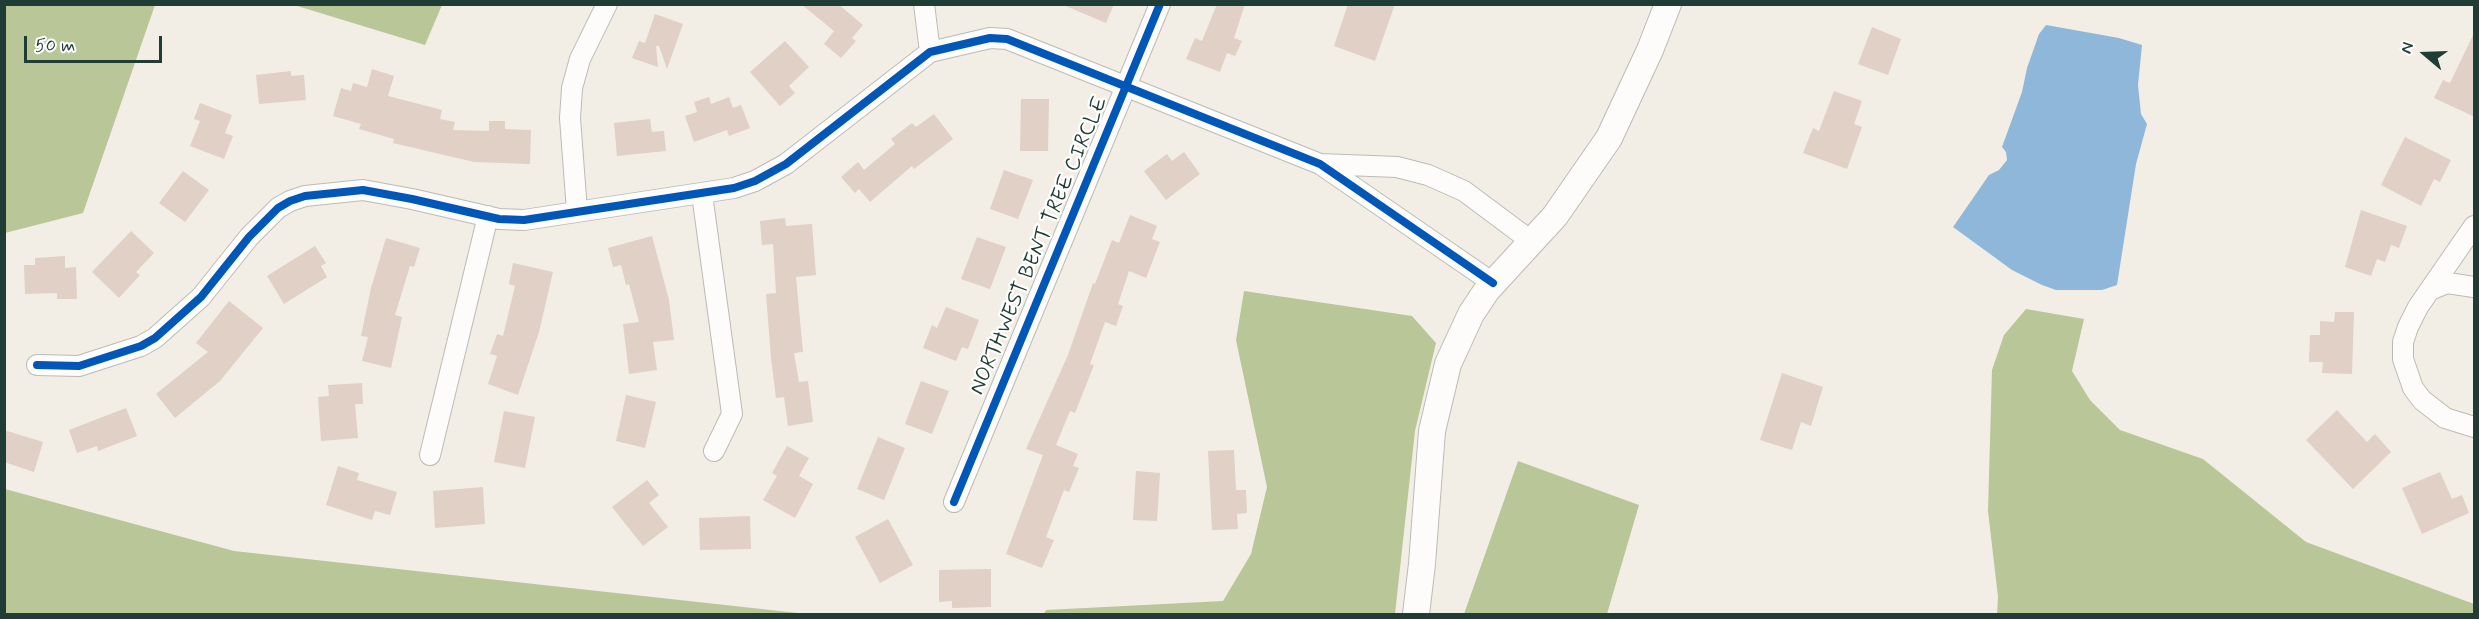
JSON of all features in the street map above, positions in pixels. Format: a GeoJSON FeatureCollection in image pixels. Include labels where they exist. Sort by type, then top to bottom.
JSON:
{"type":"FeatureCollection","features":[{"type":"Feature","properties":{"kind":"main road"},"geometry":{"type":"LineString","coordinates":[[1416,615],[1432,431],[1448,364],[1471,314],[1493,283],[1555,216],[1577,188],[1609,138],[1650,50],[1668,4]]}},
{"type":"Feature","properties":{"kind":"street"},"geometry":{"type":"LineString","coordinates":[[577,211],[570,118],[572,88],[580,59],[607,4]]}},
{"type":"Feature","properties":{"kind":"street"},"geometry":{"type":"LineString","coordinates":[[924,4],[930,52]]}},
{"type":"Feature","properties":{"kind":"street","name":"NORTHWEST BENT TREE CIRCLE"},"geometry":{"type":"LineString","coordinates":[[954,502],[1160,4]]}},
{"type":"Feature","properties":{"kind":"street"},"geometry":{"type":"LineString","coordinates":[[37,365],[79,366],[141,346],[155,338],[201,297],[249,237],[278,208],[290,201],[305,196],[363,190],[488,216],[524,220],[734,189],[755,181],[786,164],[930,52],[990,38],[1007,39],[1320,164],[1493,283]]}},
{"type":"Feature","properties":{"kind":"street"},"geometry":{"type":"LineString","coordinates":[[1320,164],[1397,167],[1428,175],[1464,191],[1531,241]]}},
{"type":"Feature","properties":{"kind":"street"},"geometry":{"type":"LineString","coordinates":[[702,194],[732,414],[714,451]]}},
{"type":"Feature","properties":{"kind":"street"},"geometry":{"type":"LineString","coordinates":[[430,455],[488,216]]}},
{"type":"Feature","properties":{"kind":"street"},"geometry":{"type":"LineString","coordinates":[[2474,427],[2445,418],[2432,409],[2413,388],[2407,373],[2403,342],[2408,327],[2430,290],[2475,226]]}},
{"type":"Feature","properties":{"kind":"street"},"geometry":{"type":"LineString","coordinates":[[2430,290],[2447,283],[2475,287]]}},
{"type":"Feature","properties":{"kind":"green space"},"geometry":{"type":"Polygon","coordinates":[[[5,4],[155,5],[83,213],[5,233],[5,4]]]}},
{"type":"Feature","properties":{"kind":"green space"},"geometry":{"type":"Polygon","coordinates":[[[294,5],[442,5],[425,45],[294,5]]]}},
{"type":"Feature","properties":{"kind":"green space"},"geometry":{"type":"Polygon","coordinates":[[[1244,291],[1412,316],[1436,343],[1415,431],[1395,614],[1044,614],[1046,610],[1223,601],[1251,554],[1267,487],[1236,340],[1244,291]]]}},
{"type":"Feature","properties":{"kind":"green space"},"geometry":{"type":"Polygon","coordinates":[[[2026,309],[2084,319],[2072,371],[2090,400],[2120,430],[2203,459],[2306,542],[2474,604],[2474,614],[1997,614],[1998,597],[1988,511],[1992,370],[2004,335],[2026,309]]]}},
{"type":"Feature","properties":{"kind":"green space"},"geometry":{"type":"Polygon","coordinates":[[[1518,461],[1639,505],[1607,614],[1464,614],[1518,461]]]}},
{"type":"Feature","properties":{"kind":"green space"},"geometry":{"type":"Polygon","coordinates":[[[5,489],[234,551],[807,614],[5,614],[5,489]]]}},
{"type":"Feature","properties":{"kind":"water"},"geometry":{"type":"Polygon","coordinates":[[[2046,25],[2119,38],[2142,45],[2138,85],[2141,114],[2147,124],[2136,164],[2117,285],[2102,290],[2056,290],[2042,285],[2012,270],[1953,227],[1989,175],[1999,170],[2007,160],[2006,152],[2002,147],[2022,92],[2027,68],[2039,34],[2046,25]]]}},
{"type":"Feature","properties":{"kind":"building"},"geometry":{"type":"Polygon","coordinates":[[[801,4],[838,4],[863,25],[852,38],[856,41],[841,58],[824,44],[834,31],[801,4]]]}},
{"type":"Feature","properties":{"kind":"building"},"geometry":{"type":"Polygon","coordinates":[[[1061,4],[1114,4],[1106,23],[1061,4]]]}},
{"type":"Feature","properties":{"kind":"building"},"geometry":{"type":"Polygon","coordinates":[[[1217,4],[1245,4],[1234,38],[1242,41],[1235,56],[1227,53],[1220,72],[1186,59],[1195,38],[1202,41],[1217,4]]]}},
{"type":"Feature","properties":{"kind":"building"},"geometry":{"type":"Polygon","coordinates":[[[1348,4],[1395,4],[1375,61],[1334,46],[1348,4]]]}},
{"type":"Feature","properties":{"kind":"building"},"geometry":{"type":"Polygon","coordinates":[[[655,14],[683,24],[667,69],[659,46],[656,46],[658,67],[632,58],[639,41],[645,43],[655,14]]]}},
{"type":"Feature","properties":{"kind":"building"},"geometry":{"type":"Polygon","coordinates":[[[1872,27],[1901,39],[1888,75],[1858,64],[1872,27]]]}},
{"type":"Feature","properties":{"kind":"building"},"geometry":{"type":"Polygon","coordinates":[[[2475,31],[2475,117],[2434,98],[2443,80],[2450,83],[2475,31]]]}},
{"type":"Feature","properties":{"kind":"building"},"geometry":{"type":"Polygon","coordinates":[[[785,41],[809,67],[789,86],[795,93],[780,106],[750,72],[785,41]]]}},
{"type":"Feature","properties":{"kind":"building"},"geometry":{"type":"Polygon","coordinates":[[[372,69],[394,76],[388,96],[442,110],[440,119],[455,122],[453,130],[489,131],[489,121],[505,121],[505,129],[531,130],[530,164],[474,162],[393,143],[394,139],[359,129],[361,124],[333,116],[341,88],[351,91],[353,83],[367,87],[372,69]]]}},
{"type":"Feature","properties":{"kind":"building"},"geometry":{"type":"Polygon","coordinates":[[[291,71],[291,76],[304,75],[306,100],[259,104],[256,75],[291,71]]]}},
{"type":"Feature","properties":{"kind":"building"},"geometry":{"type":"Polygon","coordinates":[[[1834,91],[1862,101],[1854,124],[1862,127],[1847,169],[1803,153],[1813,128],[1819,131],[1834,91]]]}},
{"type":"Feature","properties":{"kind":"building"},"geometry":{"type":"Polygon","coordinates":[[[709,97],[711,104],[729,97],[733,108],[741,105],[750,128],[729,136],[727,130],[694,142],[685,116],[697,112],[694,102],[709,97]]]}},
{"type":"Feature","properties":{"kind":"building"},"geometry":{"type":"Polygon","coordinates":[[[1021,99],[1049,99],[1048,151],[1020,151],[1021,99]]]}},
{"type":"Feature","properties":{"kind":"building"},"geometry":{"type":"Polygon","coordinates":[[[200,103],[232,115],[225,133],[233,136],[224,159],[190,146],[200,121],[194,119],[200,103]]]}},
{"type":"Feature","properties":{"kind":"building"},"geometry":{"type":"Polygon","coordinates":[[[934,114],[953,139],[914,169],[912,166],[870,202],[859,189],[855,193],[841,177],[858,162],[864,170],[895,144],[891,139],[912,123],[916,127],[934,114]]]}},
{"type":"Feature","properties":{"kind":"building"},"geometry":{"type":"Polygon","coordinates":[[[650,119],[652,132],[664,131],[666,151],[617,156],[614,123],[650,119]]]}},
{"type":"Feature","properties":{"kind":"building"},"geometry":{"type":"Polygon","coordinates":[[[2405,137],[2451,160],[2440,182],[2434,179],[2421,206],[2381,185],[2405,137]]]}},
{"type":"Feature","properties":{"kind":"building"},"geometry":{"type":"Polygon","coordinates":[[[1184,152],[1200,174],[1166,200],[1144,171],[1167,154],[1172,161],[1184,152]]]}},
{"type":"Feature","properties":{"kind":"building"},"geometry":{"type":"Polygon","coordinates":[[[1004,170],[1033,180],[1018,219],[990,209],[1004,170]]]}},
{"type":"Feature","properties":{"kind":"building"},"geometry":{"type":"Polygon","coordinates":[[[183,171],[209,190],[185,222],[159,203],[183,171]]]}},
{"type":"Feature","properties":{"kind":"building"},"geometry":{"type":"Polygon","coordinates":[[[2361,210],[2407,226],[2399,248],[2391,245],[2385,262],[2377,259],[2371,276],[2345,267],[2361,210]]]}},
{"type":"Feature","properties":{"kind":"building"},"geometry":{"type":"Polygon","coordinates":[[[1130,215],[1157,226],[1152,239],[1160,242],[1146,278],[1129,271],[1118,304],[1123,306],[1116,326],[1105,322],[1090,364],[1094,365],[1075,413],[1070,411],[1056,445],[1078,454],[1073,466],[1079,468],[1069,492],[1064,490],[1046,537],[1054,540],[1042,568],[1006,554],[1043,455],[1026,449],[1068,355],[1093,283],[1095,284],[1112,240],[1119,243],[1130,215]]]}},
{"type":"Feature","properties":{"kind":"building"},"geometry":{"type":"Polygon","coordinates":[[[785,218],[786,226],[812,224],[816,275],[796,277],[803,352],[794,353],[799,382],[808,381],[813,422],[788,426],[784,397],[776,398],[771,358],[766,294],[776,293],[773,244],[762,245],[760,221],[785,218]]]}},
{"type":"Feature","properties":{"kind":"building"},"geometry":{"type":"Polygon","coordinates":[[[131,231],[154,253],[136,272],[140,275],[119,298],[92,272],[131,231]]]}},
{"type":"Feature","properties":{"kind":"building"},"geometry":{"type":"Polygon","coordinates":[[[652,236],[669,300],[674,340],[653,342],[657,370],[629,374],[623,324],[639,322],[629,284],[626,285],[621,265],[613,267],[608,248],[652,236]]]}},
{"type":"Feature","properties":{"kind":"building"},"geometry":{"type":"Polygon","coordinates":[[[977,237],[1006,247],[990,289],[961,279],[977,237]]]}},
{"type":"Feature","properties":{"kind":"building"},"geometry":{"type":"Polygon","coordinates":[[[386,238],[420,248],[414,267],[410,266],[395,315],[402,317],[391,368],[362,361],[368,337],[361,336],[371,288],[386,238]]]}},
{"type":"Feature","properties":{"kind":"building"},"geometry":{"type":"Polygon","coordinates":[[[315,246],[326,263],[321,266],[327,277],[284,304],[267,276],[315,246]]]}},
{"type":"Feature","properties":{"kind":"building"},"geometry":{"type":"Polygon","coordinates":[[[65,256],[65,268],[76,267],[77,299],[57,299],[57,293],[25,294],[24,265],[35,265],[35,258],[65,256]]]}},
{"type":"Feature","properties":{"kind":"building"},"geometry":{"type":"Polygon","coordinates":[[[513,263],[553,272],[539,332],[518,395],[488,384],[497,356],[490,354],[497,334],[503,336],[515,286],[509,284],[513,263]]]}},
{"type":"Feature","properties":{"kind":"building"},"geometry":{"type":"Polygon","coordinates":[[[229,301],[263,328],[220,381],[175,418],[156,394],[208,352],[196,343],[229,301]]]}},
{"type":"Feature","properties":{"kind":"building"},"geometry":{"type":"Polygon","coordinates":[[[946,307],[979,320],[968,349],[962,347],[956,361],[923,348],[932,325],[937,328],[946,307]]]}},
{"type":"Feature","properties":{"kind":"building"},"geometry":{"type":"Polygon","coordinates":[[[2335,312],[2354,312],[2352,374],[2322,373],[2323,362],[2309,362],[2310,335],[2320,335],[2320,321],[2334,322],[2335,312]]]}},
{"type":"Feature","properties":{"kind":"building"},"geometry":{"type":"Polygon","coordinates":[[[1782,373],[1823,387],[1811,426],[1801,422],[1792,450],[1760,440],[1782,373]]]}},
{"type":"Feature","properties":{"kind":"building"},"geometry":{"type":"Polygon","coordinates":[[[921,381],[949,391],[932,434],[905,424],[921,381]]]}},
{"type":"Feature","properties":{"kind":"building"},"geometry":{"type":"Polygon","coordinates":[[[362,383],[363,404],[355,404],[358,438],[321,441],[318,397],[329,396],[328,385],[362,383]]]}},
{"type":"Feature","properties":{"kind":"building"},"geometry":{"type":"Polygon","coordinates":[[[626,395],[656,402],[645,448],[616,441],[626,395]]]}},
{"type":"Feature","properties":{"kind":"building"},"geometry":{"type":"Polygon","coordinates":[[[126,408],[137,436],[98,451],[97,446],[77,453],[69,430],[126,408]]]}},
{"type":"Feature","properties":{"kind":"building"},"geometry":{"type":"Polygon","coordinates":[[[2337,410],[2367,442],[2375,434],[2391,452],[2353,489],[2306,440],[2337,410]]]}},
{"type":"Feature","properties":{"kind":"building"},"geometry":{"type":"Polygon","coordinates":[[[504,411],[535,417],[525,468],[494,462],[504,411]]]}},
{"type":"Feature","properties":{"kind":"building"},"geometry":{"type":"Polygon","coordinates":[[[4,430],[43,442],[34,472],[4,462],[4,430]]]}},
{"type":"Feature","properties":{"kind":"building"},"geometry":{"type":"Polygon","coordinates":[[[878,437],[905,448],[884,500],[857,489],[878,437]]]}},
{"type":"Feature","properties":{"kind":"building"},"geometry":{"type":"Polygon","coordinates":[[[787,446],[809,458],[799,476],[813,484],[795,518],[763,500],[777,476],[772,473],[787,446]]]}},
{"type":"Feature","properties":{"kind":"building"},"geometry":{"type":"Polygon","coordinates":[[[1234,450],[1236,490],[1246,490],[1247,513],[1237,514],[1238,529],[1212,530],[1208,451],[1234,450]]]}},
{"type":"Feature","properties":{"kind":"building"},"geometry":{"type":"Polygon","coordinates":[[[338,466],[359,473],[357,480],[397,492],[390,515],[375,511],[372,520],[326,505],[338,466]]]}},
{"type":"Feature","properties":{"kind":"building"},"geometry":{"type":"Polygon","coordinates":[[[1136,471],[1160,473],[1157,521],[1133,520],[1136,471]]]}},
{"type":"Feature","properties":{"kind":"building"},"geometry":{"type":"Polygon","coordinates":[[[2440,472],[2452,499],[2462,495],[2469,513],[2422,534],[2402,488],[2440,472]]]}},
{"type":"Feature","properties":{"kind":"building"},"geometry":{"type":"Polygon","coordinates":[[[647,480],[659,495],[649,503],[668,527],[643,546],[612,507],[647,480]]]}},
{"type":"Feature","properties":{"kind":"building"},"geometry":{"type":"Polygon","coordinates":[[[483,487],[485,524],[435,528],[433,491],[483,487]]]}},
{"type":"Feature","properties":{"kind":"building"},"geometry":{"type":"Polygon","coordinates":[[[750,516],[751,549],[700,550],[699,518],[750,516]]]}},
{"type":"Feature","properties":{"kind":"building"},"geometry":{"type":"Polygon","coordinates":[[[888,519],[913,565],[880,583],[855,537],[888,519]]]}},
{"type":"Feature","properties":{"kind":"building"},"geometry":{"type":"Polygon","coordinates":[[[991,569],[991,607],[952,608],[952,601],[939,602],[939,570],[991,569]]]}},
{"type":"Feature","properties":{"kind":"cycle path"},"geometry":{"type":"LineString","coordinates":[[954,502],[1160,4]]}},
{"type":"Feature","properties":{"kind":"cycle path"},"geometry":{"type":"LineString","coordinates":[[37,365],[79,366],[141,346],[155,338],[201,297],[249,237],[278,208],[290,201],[305,196],[363,190],[499,219],[524,220],[734,188],[755,181],[786,164],[930,52],[990,38],[1007,39],[1320,164],[1493,283]]}}]}
